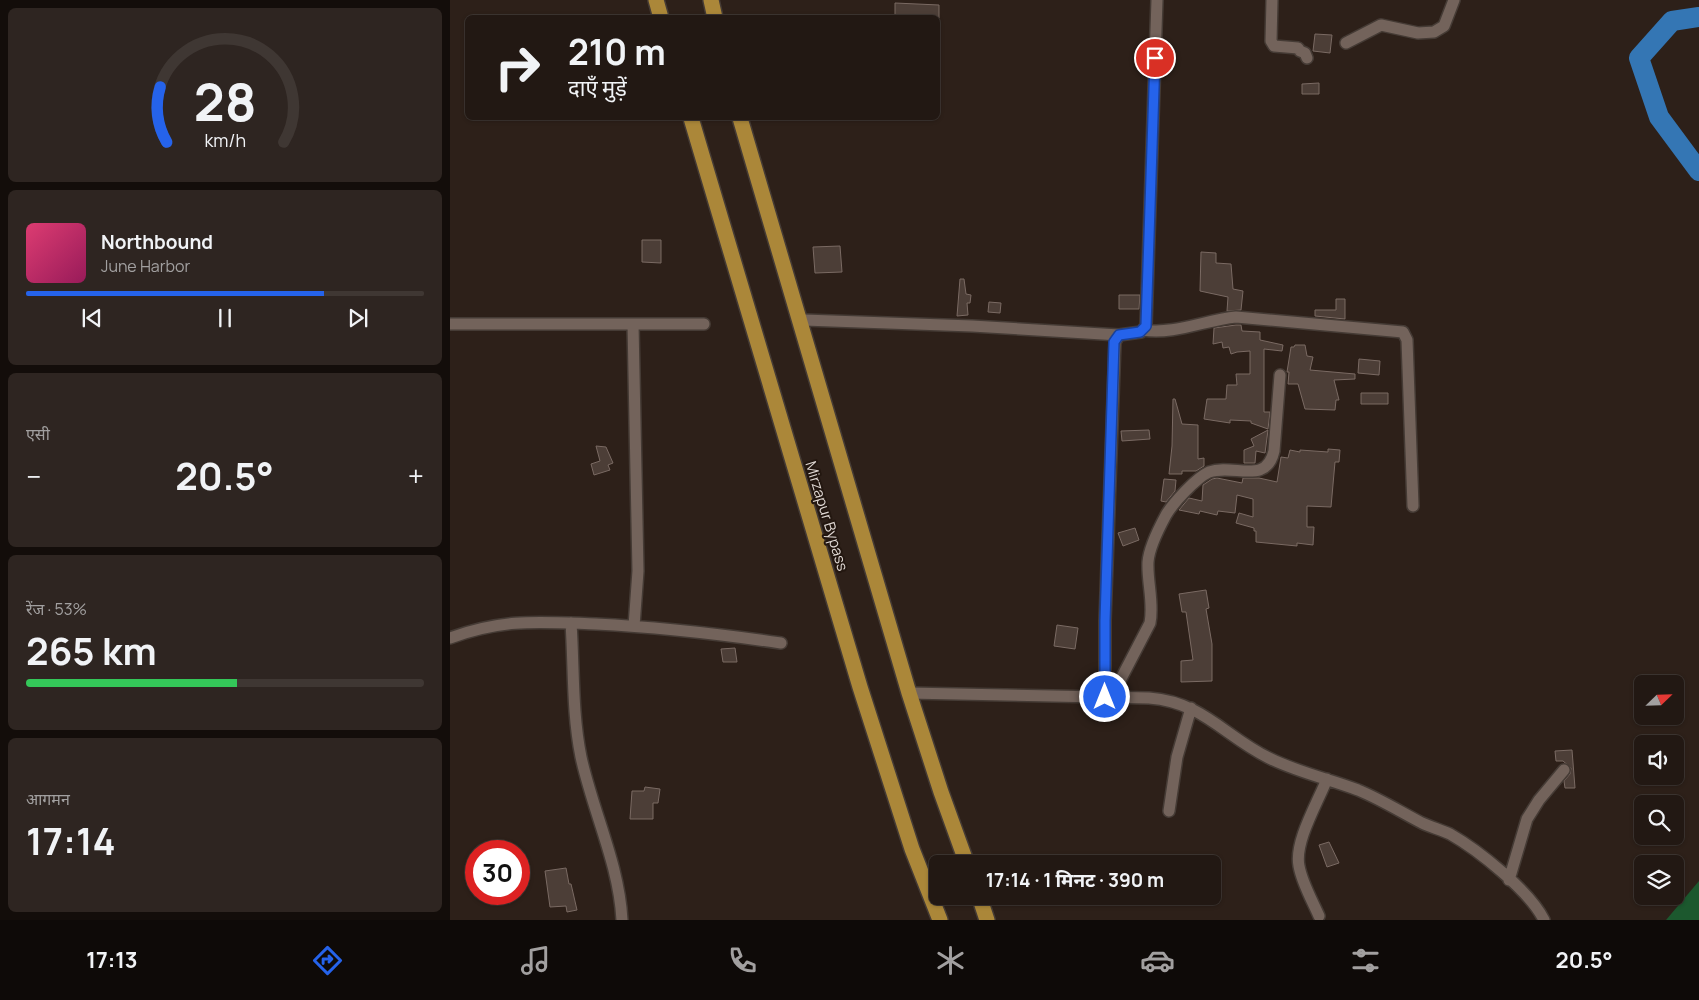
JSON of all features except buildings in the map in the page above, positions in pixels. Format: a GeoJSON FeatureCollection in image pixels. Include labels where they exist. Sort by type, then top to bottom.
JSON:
{"type":"FeatureCollection","features":[{"type":"Feature","properties":{"kind":"highway"},"geometry":{"type":"LineString","coordinates":[[656,0],[660,15]]}},
{"type":"Feature","properties":{"kind":"highway"},"geometry":{"type":"LineString","coordinates":[[711,0],[714,15]]}},
{"type":"Feature","properties":{"kind":"highway","name":"Mirzapur Bypass"},"geometry":{"type":"LineString","coordinates":[[692,120],[860,686],[912,849],[940,920]]}},
{"type":"Feature","properties":{"kind":"highway"},"geometry":{"type":"LineString","coordinates":[[741,120],[909,694],[964,855]]}},
{"type":"Feature","properties":{"kind":"highway"},"geometry":{"type":"LineString","coordinates":[[982,905],[987,920]]}},
{"type":"Feature","properties":{"kind":"street"},"geometry":{"type":"LineString","coordinates":[[1143,330],[1146,326],[1157,0]]}},
{"type":"Feature","properties":{"kind":"street"},"geometry":{"type":"LineString","coordinates":[[1272,0],[1270,41],[1277,46],[1298,48],[1300,52],[1305,53],[1307,58]]}},
{"type":"Feature","properties":{"kind":"street"},"geometry":{"type":"LineString","coordinates":[[1346,43],[1381,26],[1418,33],[1434,32],[1444,26],[1454,0]]}},
{"type":"Feature","properties":{"kind":"street"},"geometry":{"type":"LineString","coordinates":[[804,320],[1018,328],[1119,335],[1143,330],[1166,331],[1214,319],[1236,317],[1403,332],[1407,340],[1413,506]]}},
{"type":"Feature","properties":{"kind":"street"},"geometry":{"type":"LineString","coordinates":[[450,324],[704,324]]}},
{"type":"Feature","properties":{"kind":"street"},"geometry":{"type":"LineString","coordinates":[[633,324],[638,571],[634,626]]}},
{"type":"Feature","properties":{"kind":"street"},"geometry":{"type":"LineString","coordinates":[[1108,698],[1105,621],[1114,342],[1119,335]]}},
{"type":"Feature","properties":{"kind":"street"},"geometry":{"type":"LineString","coordinates":[[1108,698],[1150,623],[1152,611],[1148,561],[1161,524],[1176,502],[1207,473],[1235,470],[1260,471],[1272,461],[1280,376]]}},
{"type":"Feature","properties":{"kind":"street"},"geometry":{"type":"LineString","coordinates":[[450,638],[490,625],[512,622],[634,626],[781,642]]}},
{"type":"Feature","properties":{"kind":"street"},"geometry":{"type":"LineString","coordinates":[[571,623],[579,745],[595,808],[619,888],[622,920]]}},
{"type":"Feature","properties":{"kind":"street"},"geometry":{"type":"LineString","coordinates":[[909,694],[1166,699],[1191,708],[1269,758],[1360,791],[1423,823],[1450,834],[1493,864],[1535,904],[1544,920]]}},
{"type":"Feature","properties":{"kind":"street"},"geometry":{"type":"LineString","coordinates":[[1169,811],[1177,757],[1191,708]]}},
{"type":"Feature","properties":{"kind":"street"},"geometry":{"type":"LineString","coordinates":[[1509,880],[1527,819],[1539,800],[1564,770]]}},
{"type":"Feature","properties":{"kind":"street"},"geometry":{"type":"LineString","coordinates":[[1319,916],[1299,867],[1298,857],[1301,842],[1327,779]]}},
{"type":"Feature","properties":{"kind":"green space"},"geometry":{"type":"Polygon","coordinates":[[[1699,881],[1699,920],[1666,920],[1679,905],[1684,905],[1684,899],[1699,881]]]}},
{"type":"Feature","properties":{"kind":"waterway"},"geometry":{"type":"LineString","coordinates":[[1699,17],[1672,21],[1639,58],[1659,117],[1699,171]]}},
{"type":"Feature","properties":{"kind":"route"},"geometry":{"type":"LineString","coordinates":[[1105,697],[1105,621],[1114,342],[1117,336],[1140,332],[1146,326],[1155,58]]}}]}
